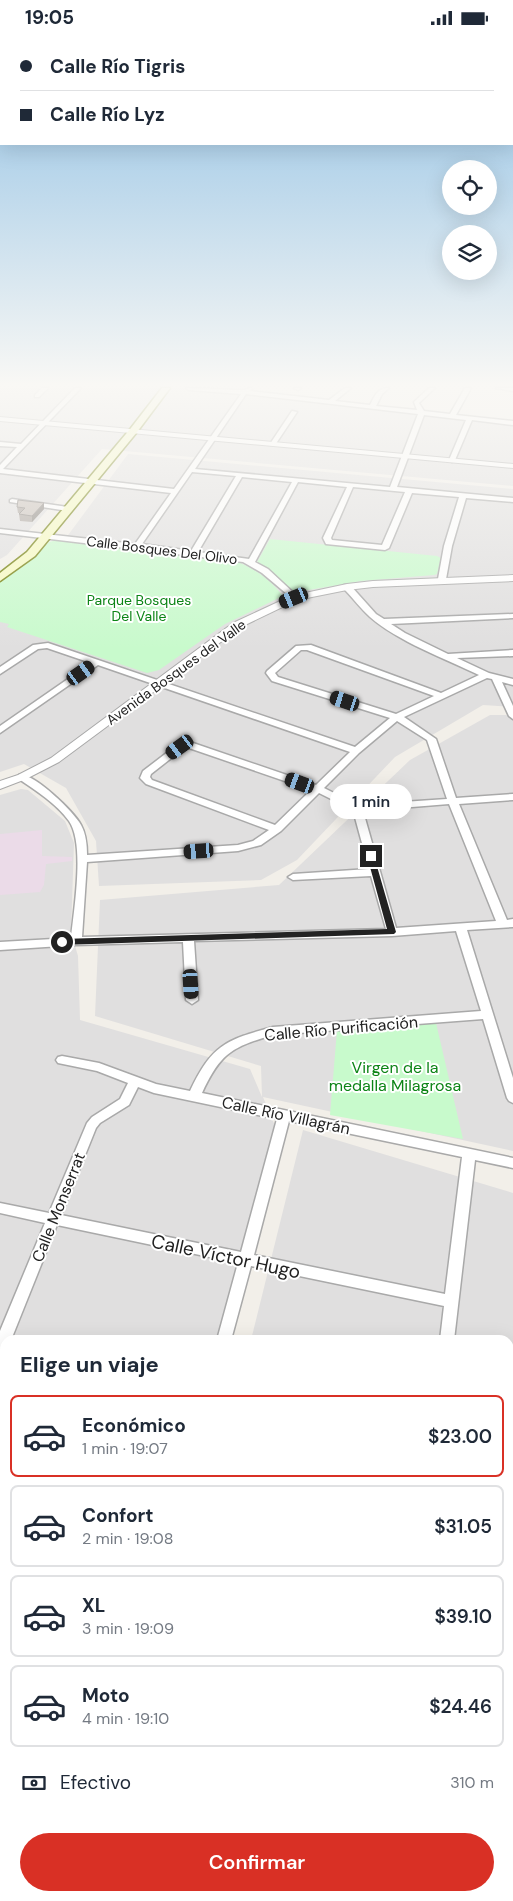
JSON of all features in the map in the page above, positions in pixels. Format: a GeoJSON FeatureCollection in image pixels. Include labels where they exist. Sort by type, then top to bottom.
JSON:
{"type":"FeatureCollection","features":[{"type":"Feature","properties":{"kind":"main road"},"geometry":{"type":"LineString","coordinates":[[31,554],[43,535],[93,475]]}},
{"type":"Feature","properties":{"kind":"main road"},"geometry":{"type":"LineString","coordinates":[[0,568],[43,535]]}},
{"type":"Feature","properties":{"kind":"main road"},"geometry":{"type":"LineString","coordinates":[[0,578],[50,540],[60,537]]}},
{"type":"Feature","properties":{"kind":"street"},"geometry":{"type":"LineString","coordinates":[[41,475],[174,491]]}},
{"type":"Feature","properties":{"kind":"street"},"geometry":{"type":"LineString","coordinates":[[136,546],[185,475]]}},
{"type":"Feature","properties":{"kind":"street"},"geometry":{"type":"LineString","coordinates":[[194,553],[240,475]]}},
{"type":"Feature","properties":{"kind":"street"},"geometry":{"type":"LineString","coordinates":[[241,475],[513,500]]}},
{"type":"Feature","properties":{"kind":"street"},"geometry":{"type":"LineString","coordinates":[[392,489],[397,475]]}},
{"type":"Feature","properties":{"kind":"street"},"geometry":{"type":"LineString","coordinates":[[251,562],[296,480]]}},
{"type":"Feature","properties":{"kind":"street"},"geometry":{"type":"LineString","coordinates":[[351,485],[327,538],[328,542],[385,548],[408,491]]}},
{"type":"Feature","properties":{"kind":"street"},"geometry":{"type":"LineString","coordinates":[[442,579],[448,547],[463,495]]}},
{"type":"Feature","properties":{"kind":"street"},"geometry":{"type":"LineString","coordinates":[[12,501],[65,508]]}},
{"type":"Feature","properties":{"kind":"street","name":"Calle Bosques Del Olivo"},"geometry":{"type":"LineString","coordinates":[[0,531],[194,553],[251,562],[294,598]]}},
{"type":"Feature","properties":{"kind":"street","name":"Avenida Bosques del Valle"},"geometry":{"type":"LineString","coordinates":[[0,785],[22,777],[64,753],[237,625],[294,598],[347,587],[442,579],[513,577]]}},
{"type":"Feature","properties":{"kind":"street"},"geometry":{"type":"LineString","coordinates":[[347,587],[373,616],[420,644],[486,675],[513,682]]}},
{"type":"Feature","properties":{"kind":"street"},"geometry":{"type":"LineString","coordinates":[[382,622],[513,616]]}},
{"type":"Feature","properties":{"kind":"street"},"geometry":{"type":"LineString","coordinates":[[0,671],[36,647],[48,645],[356,751]]}},
{"type":"Feature","properties":{"kind":"street"},"geometry":{"type":"LineString","coordinates":[[0,946],[76,941],[392,932],[508,923],[453,802],[431,739],[397,717],[275,679],[271,675],[271,671],[299,648],[308,647],[441,697]]}},
{"type":"Feature","properties":{"kind":"street"},"geometry":{"type":"LineString","coordinates":[[447,656],[513,653]]}},
{"type":"Feature","properties":{"kind":"street"},"geometry":{"type":"LineString","coordinates":[[0,730],[97,662]]}},
{"type":"Feature","properties":{"kind":"street"},"geometry":{"type":"LineString","coordinates":[[82,859],[238,848],[257,843],[277,829],[356,751],[397,717],[486,675]]}},
{"type":"Feature","properties":{"kind":"street"},"geometry":{"type":"LineString","coordinates":[[496,679],[513,715]]}},
{"type":"Feature","properties":{"kind":"street"},"geometry":{"type":"LineString","coordinates":[[277,829],[149,782],[145,778],[146,773],[180,747],[190,745],[317,789],[357,808],[513,797]]}},
{"type":"Feature","properties":{"kind":"street"},"geometry":{"type":"LineString","coordinates":[[22,777],[67,814],[77,826],[82,859],[76,941]]}},
{"type":"Feature","properties":{"kind":"street"},"geometry":{"type":"LineString","coordinates":[[357,808],[392,932]]}},
{"type":"Feature","properties":{"kind":"street"},"geometry":{"type":"LineString","coordinates":[[292,877],[375,873]]}},
{"type":"Feature","properties":{"kind":"street"},"geometry":{"type":"LineString","coordinates":[[461,928],[513,1097]]}},
{"type":"Feature","properties":{"kind":"street"},"geometry":{"type":"LineString","coordinates":[[188,938],[192,1000]]}},
{"type":"Feature","properties":{"kind":"street","name":"Calle Río Purificación"},"geometry":{"type":"LineString","coordinates":[[194,1096],[208,1067],[217,1056],[256,1035],[273,1031],[487,1015]]}},
{"type":"Feature","properties":{"kind":"street","name":"Calle Río Villagrán"},"geometry":{"type":"LineString","coordinates":[[62,1059],[99,1067],[154,1088],[513,1163]]}},
{"type":"Feature","properties":{"kind":"street","name":"Calle Monserrat"},"geometry":{"type":"LineString","coordinates":[[6,1335],[52,1218],[91,1126],[96,1120],[125,1102],[135,1080]]}},
{"type":"Feature","properties":{"kind":"street"},"geometry":{"type":"LineString","coordinates":[[225,1335],[284,1114]]}},
{"type":"Feature","properties":{"kind":"street"},"geometry":{"type":"LineString","coordinates":[[448,1335],[469,1154]]}},
{"type":"Feature","properties":{"kind":"street","name":"Calle Víctor Hugo"},"geometry":{"type":"LineString","coordinates":[[0,1208],[452,1302]]}},
{"type":"Feature","properties":{"kind":"shaded area"},"geometry":{"type":"Polygon","coordinates":[[[0,475],[79,475],[7,555],[0,559],[0,475]]]}},
{"type":"Feature","properties":{"kind":"shaded area"},"geometry":{"type":"Polygon","coordinates":[[[112,475],[360,475],[513,489],[513,707],[483,705],[395,757],[297,860],[261,880],[99,886],[96,841],[66,788],[24,764],[0,772],[0,585],[46,565],[112,475]]]}},
{"type":"Feature","properties":{"kind":"shaded area"},"geometry":{"type":"Polygon","coordinates":[[[392,475],[513,475],[513,486],[392,475]]]}},
{"type":"Feature","properties":{"kind":"shaded area"},"geometry":{"type":"Polygon","coordinates":[[[490,715],[513,715],[513,1151],[263,1097],[275,1126],[218,1335],[0,1335],[0,795],[21,789],[28,790],[65,821],[74,843],[71,932],[78,956],[80,1020],[250,1069],[262,1097],[261,1066],[95,1016],[100,900],[279,885],[410,760],[490,715]]]}},
{"type":"Feature","properties":{"kind":"shaded area"},"geometry":{"type":"Polygon","coordinates":[[[42,830],[42,856],[72,857],[72,861],[46,864],[44,885],[40,892],[0,895],[0,834],[42,830]]]}},
{"type":"Feature","properties":{"kind":"shaded area"},"geometry":{"type":"Polygon","coordinates":[[[303,1130],[513,1193],[513,1335],[252,1335],[303,1130]]]}},
{"type":"Feature","properties":{"kind":"green space"},"geometry":{"type":"Polygon","coordinates":[[[270,539],[437,556],[441,558],[437,574],[434,575],[361,581],[291,593],[256,564],[270,539]]]}},
{"type":"Feature","properties":{"kind":"green space","name":"Parque Bosques Del Valle"},"geometry":{"type":"Polygon","coordinates":[[[57,540],[232,560],[260,574],[283,596],[225,624],[159,670],[147,673],[7,627],[9,624],[0,622],[0,582],[26,564],[49,542],[57,540]]]}},
{"type":"Feature","properties":{"kind":"green space","name":"Virgen de la medalla Milagrosa"},"geometry":{"type":"Polygon","coordinates":[[[436,1023],[463,1139],[330,1115],[337,1030],[436,1023]]]}},
{"type":"Feature","properties":{"kind":"building"},"geometry":{"type":"Polygon","coordinates":[[[18,500],[44,503],[32,516],[19,514],[25,508],[17,507],[18,500]]]}},
{"type":"Feature","properties":{"kind":"route"},"geometry":{"type":"LineString","coordinates":[[62,942],[392,932],[371,856]]}}]}
